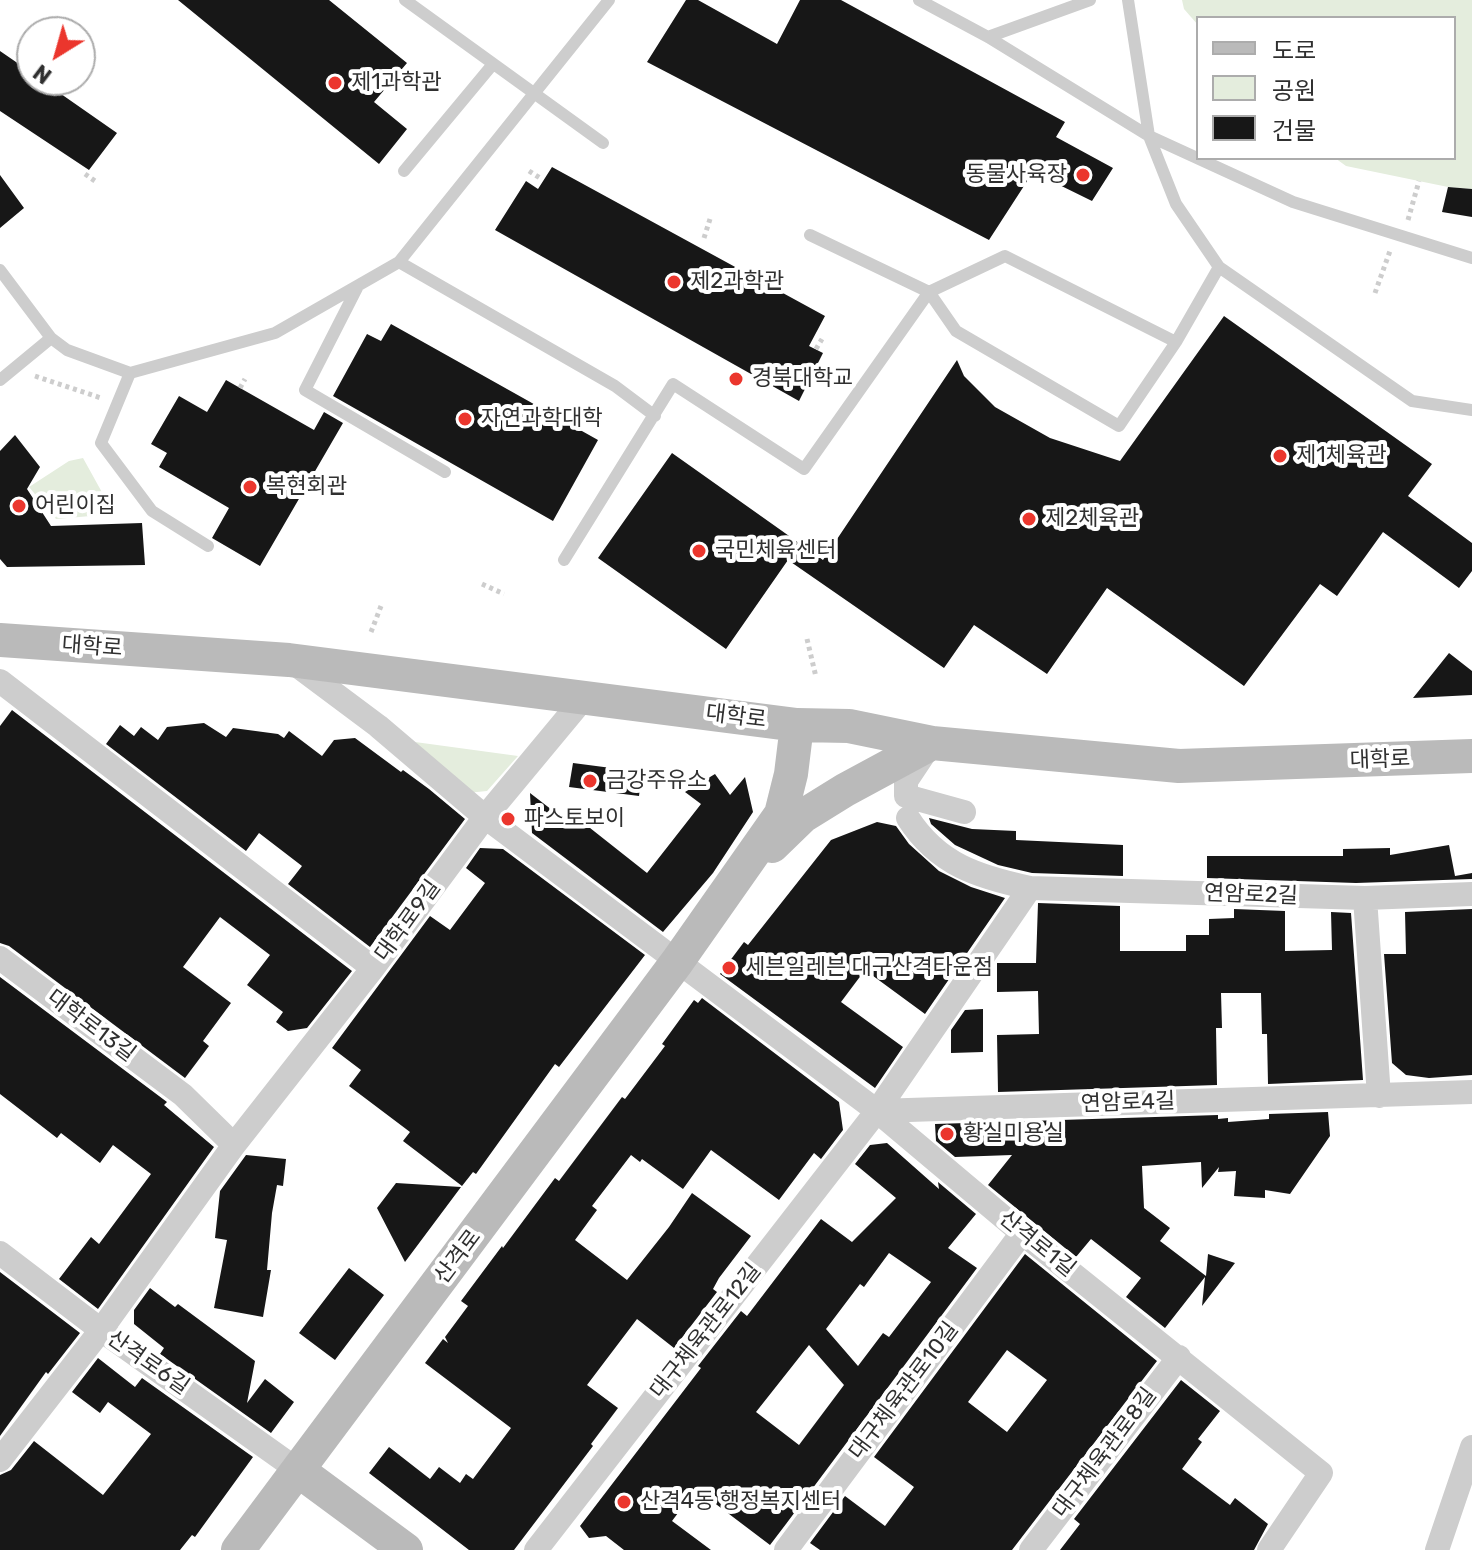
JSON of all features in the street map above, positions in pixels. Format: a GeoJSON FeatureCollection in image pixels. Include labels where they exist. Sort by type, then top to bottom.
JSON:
{"type":"FeatureCollection","features":[{"type":"Feature","properties":{"kind":"main road","name":"대학로"},"geometry":{"type":"LineString","coordinates":[[0,640],[289,660],[797,725],[849,726],[932,743],[1179,766],[1472,756]]}},
{"type":"Feature","properties":{"kind":"main road","name":"산격로"},"geometry":{"type":"LineString","coordinates":[[238,1550],[677,962],[781,814],[791,774],[797,725]]}},
{"type":"Feature","properties":{"kind":"main road"},"geometry":{"type":"LineString","coordinates":[[734,883],[803,816],[932,743]]}},
{"type":"Feature","properties":{"kind":"main road"},"geometry":{"type":"LineString","coordinates":[[299,1471],[406,1550]]}},
{"type":"Feature","properties":{"kind":"street"},"geometry":{"type":"LineString","coordinates":[[289,660],[378,726],[485,817],[677,962]]}},
{"type":"Feature","properties":{"kind":"street"},"geometry":{"type":"LineString","coordinates":[[0,681],[373,968]]}},
{"type":"Feature","properties":{"kind":"street","name":"대학로9길"},"geometry":{"type":"LineString","coordinates":[[0,1460],[101,1330],[234,1145],[373,968],[485,817],[583,699]]}},
{"type":"Feature","properties":{"kind":"street"},"geometry":{"type":"LineString","coordinates":[[932,743],[906,781],[906,796],[964,812]]}},
{"type":"Feature","properties":{"kind":"street","name":"연암로2길"},"geometry":{"type":"LineString","coordinates":[[908,818],[921,838],[947,860],[988,879],[1030,888],[1365,898],[1472,894]]}},
{"type":"Feature","properties":{"kind":"street"},"geometry":{"type":"LineString","coordinates":[[877,1111],[1030,888]]}},
{"type":"Feature","properties":{"kind":"street"},"geometry":{"type":"LineString","coordinates":[[1365,898],[1379,1096]]}},
{"type":"Feature","properties":{"kind":"street","name":"대학로13길"},"geometry":{"type":"LineString","coordinates":[[0,958],[183,1095],[234,1145]]}},
{"type":"Feature","properties":{"kind":"street","name":"산격로1길"},"geometry":{"type":"LineString","coordinates":[[677,962],[877,1111],[1022,1233],[1321,1473],[1269,1550]]}},
{"type":"Feature","properties":{"kind":"street","name":"연암로4길"},"geometry":{"type":"LineString","coordinates":[[877,1111],[1472,1092]]}},
{"type":"Feature","properties":{"kind":"street","name":"대구체육관로12길"},"geometry":{"type":"LineString","coordinates":[[536,1550],[877,1111]]}},
{"type":"Feature","properties":{"kind":"street","name":"대구체육관로10길"},"geometry":{"type":"LineString","coordinates":[[786,1550],[1022,1233]]}},
{"type":"Feature","properties":{"kind":"street","name":"산격로6길"},"geometry":{"type":"LineString","coordinates":[[0,1253],[101,1330],[299,1471]]}},
{"type":"Feature","properties":{"kind":"street","name":"대구체육관로8길"},"geometry":{"type":"LineString","coordinates":[[1031,1550],[1179,1357]]}},
{"type":"Feature","properties":{"kind":"street"},"geometry":{"type":"LineString","coordinates":[[1437,1550],[1472,1447]]}},
{"type":"Feature","properties":{"kind":"lane"},"geometry":{"type":"LineString","coordinates":[[405,0],[603,143]]}},
{"type":"Feature","properties":{"kind":"lane"},"geometry":{"type":"LineString","coordinates":[[0,270],[51,338],[67,350],[130,373],[275,333],[399,262],[609,0]]}},
{"type":"Feature","properties":{"kind":"lane"},"geometry":{"type":"LineString","coordinates":[[919,0],[988,37],[1149,136],[1196,158]]}},
{"type":"Feature","properties":{"kind":"lane"},"geometry":{"type":"LineString","coordinates":[[988,37],[1090,0]]}},
{"type":"Feature","properties":{"kind":"lane"},"geometry":{"type":"LineString","coordinates":[[1128,0],[1149,136],[1176,204],[1219,267],[1412,401],[1472,410]]}},
{"type":"Feature","properties":{"kind":"lane"},"geometry":{"type":"LineString","coordinates":[[404,171],[493,64]]}},
{"type":"Feature","properties":{"kind":"lane"},"geometry":{"type":"LineString","coordinates":[[1201,160],[1293,202],[1472,258]]}},
{"type":"Feature","properties":{"kind":"lane"},"geometry":{"type":"LineString","coordinates":[[810,235],[929,292],[956,331],[1119,426],[1176,342],[1219,267]]}},
{"type":"Feature","properties":{"kind":"lane"},"geometry":{"type":"LineString","coordinates":[[564,560],[673,384],[804,469],[929,292],[1005,256],[1176,342]]}},
{"type":"Feature","properties":{"kind":"lane"},"geometry":{"type":"LineString","coordinates":[[399,262],[615,386],[655,416]]}},
{"type":"Feature","properties":{"kind":"lane"},"geometry":{"type":"LineString","coordinates":[[357,288],[305,390],[445,472]]}},
{"type":"Feature","properties":{"kind":"lane"},"geometry":{"type":"LineString","coordinates":[[0,380],[51,338]]}},
{"type":"Feature","properties":{"kind":"lane"},"geometry":{"type":"LineString","coordinates":[[130,373],[101,443],[152,511],[208,546]]}},
{"type":"Feature","properties":{"kind":"path"},"geometry":{"type":"LineString","coordinates":[[529,171],[540,178]]}},
{"type":"Feature","properties":{"kind":"path"},"geometry":{"type":"LineString","coordinates":[[85,174],[95,181]]}},
{"type":"Feature","properties":{"kind":"path"},"geometry":{"type":"LineString","coordinates":[[1375,293],[1400,236],[1419,181]]}},
{"type":"Feature","properties":{"kind":"path"},"geometry":{"type":"LineString","coordinates":[[704,238],[710,219]]}},
{"type":"Feature","properties":{"kind":"path"},"geometry":{"type":"LineString","coordinates":[[816,349],[822,339]]}},
{"type":"Feature","properties":{"kind":"path"},"geometry":{"type":"LineString","coordinates":[[34,375],[116,403]]}},
{"type":"Feature","properties":{"kind":"path"},"geometry":{"type":"LineString","coordinates":[[240,388],[245,379]]}},
{"type":"Feature","properties":{"kind":"path"},"geometry":{"type":"LineString","coordinates":[[482,584],[504,594]]}},
{"type":"Feature","properties":{"kind":"path"},"geometry":{"type":"LineString","coordinates":[[371,632],[381,606]]}},
{"type":"Feature","properties":{"kind":"path"},"geometry":{"type":"LineString","coordinates":[[807,639],[816,677]]}},
{"type":"Feature","properties":{"kind":"green space"},"geometry":{"type":"Polygon","coordinates":[[[1182,0],[1472,0],[1472,189],[1346,166],[1338,160],[1456,160],[1456,16],[1196,16],[1196,23],[1184,9],[1182,0]]]}},
{"type":"Feature","properties":{"kind":"green space"},"geometry":{"type":"Polygon","coordinates":[[[83,458],[114,514],[56,519],[29,487],[69,461],[83,458]]]}},
{"type":"Feature","properties":{"kind":"green space"},"geometry":{"type":"Polygon","coordinates":[[[415,742],[518,756],[487,791],[467,793],[415,742]]]}},
{"type":"Feature","properties":{"kind":"building","name":"제1과학관"},"geometry":{"type":"Polygon","coordinates":[[[178,0],[329,0],[407,63],[374,102],[407,129],[379,164],[178,0]]]}},
{"type":"Feature","properties":{"kind":"building"},"geometry":{"type":"Polygon","coordinates":[[[686,0],[698,0],[777,44],[800,0],[841,0],[1065,122],[1056,137],[1113,168],[1092,201],[1033,172],[989,240],[647,62],[686,0]]]}},
{"type":"Feature","properties":{"kind":"building"},"geometry":{"type":"Polygon","coordinates":[[[0,51],[16,62],[16,96],[64,96],[117,133],[89,170],[0,111],[0,51]]]}},
{"type":"Feature","properties":{"kind":"building","name":"제2과학관"},"geometry":{"type":"Polygon","coordinates":[[[552,167],[825,316],[809,346],[823,353],[799,401],[495,230],[526,181],[538,189],[552,167]]]}},
{"type":"Feature","properties":{"kind":"building"},"geometry":{"type":"Polygon","coordinates":[[[0,175],[24,208],[0,228],[0,175]]]}},
{"type":"Feature","properties":{"kind":"building"},"geometry":{"type":"Polygon","coordinates":[[[1448,187],[1472,189],[1472,217],[1442,212],[1448,187]]]}},
{"type":"Feature","properties":{"kind":"building"},"geometry":{"type":"Polygon","coordinates":[[[1224,316],[1432,464],[1408,496],[1472,543],[1472,571],[1459,588],[1383,532],[1337,596],[1320,584],[1244,686],[1107,588],[1047,674],[974,625],[944,668],[788,560],[726,649],[598,558],[672,453],[823,560],[957,360],[964,376],[995,407],[1050,438],[1120,461],[1224,316]]]}},
{"type":"Feature","properties":{"kind":"building","name":"자연과학대학"},"geometry":{"type":"Polygon","coordinates":[[[391,324],[598,440],[553,521],[333,396],[367,334],[381,341],[391,324]]]}},
{"type":"Feature","properties":{"kind":"building","name":"복현회관"},"geometry":{"type":"Polygon","coordinates":[[[226,380],[314,430],[324,412],[343,423],[260,566],[212,538],[229,508],[159,467],[167,453],[151,444],[179,396],[207,412],[226,380]]]}},
{"type":"Feature","properties":{"kind":"building","name":"어린이집"},"geometry":{"type":"Polygon","coordinates":[[[15,435],[40,467],[27,489],[51,526],[142,523],[145,565],[7,567],[0,559],[0,451],[15,435]]]}},
{"type":"Feature","properties":{"kind":"building"},"geometry":{"type":"Polygon","coordinates":[[[1449,653],[1472,671],[1472,695],[1413,698],[1449,653]]]}},
{"type":"Feature","properties":{"kind":"building"},"geometry":{"type":"Polygon","coordinates":[[[12,710],[352,971],[307,1028],[288,1031],[276,1022],[283,1012],[247,985],[270,955],[220,917],[183,967],[231,1003],[203,1041],[209,1046],[185,1078],[9,946],[0,943],[0,726],[12,710]]]}},
{"type":"Feature","properties":{"kind":"building"},"geometry":{"type":"Polygon","coordinates":[[[204,723],[226,737],[233,728],[278,734],[284,738],[289,731],[322,756],[334,740],[355,738],[429,789],[465,819],[370,947],[288,884],[302,866],[259,833],[246,851],[106,744],[120,725],[134,736],[141,727],[158,740],[167,727],[204,723]]]}},
{"type":"Feature","properties":{"kind":"building"},"geometry":{"type":"Polygon","coordinates":[[[573,763],[642,772],[639,796],[569,787],[573,763]]]}},
{"type":"Feature","properties":{"kind":"building"},"geometry":{"type":"Polygon","coordinates":[[[715,774],[730,795],[745,777],[753,812],[713,873],[663,932],[532,833],[530,793],[565,820],[566,809],[647,873],[701,804],[685,792],[715,774]]]}},
{"type":"Feature","properties":{"kind":"building"},"geometry":{"type":"Polygon","coordinates":[[[929,818],[972,829],[1016,831],[1016,840],[1123,845],[1123,876],[1032,873],[998,865],[955,845],[931,824],[929,818]]]}},
{"type":"Feature","properties":{"kind":"building"},"geometry":{"type":"Polygon","coordinates":[[[877,822],[896,826],[909,844],[939,871],[971,887],[1005,898],[925,1014],[865,970],[841,1002],[903,1047],[875,1088],[720,974],[744,942],[748,945],[831,840],[877,822]]]}},
{"type":"Feature","properties":{"kind":"building"},"geometry":{"type":"Polygon","coordinates":[[[1449,845],[1455,876],[1472,873],[1472,879],[1356,883],[1207,878],[1207,856],[1343,856],[1343,849],[1390,848],[1390,855],[1449,845]]]}},
{"type":"Feature","properties":{"kind":"building"},"geometry":{"type":"Polygon","coordinates":[[[480,848],[503,849],[645,955],[559,1067],[555,1064],[476,1174],[473,1172],[462,1186],[403,1141],[410,1132],[349,1086],[361,1070],[332,1048],[430,916],[450,930],[485,883],[466,868],[480,848]]]}},
{"type":"Feature","properties":{"kind":"building"},"geometry":{"type":"Polygon","coordinates":[[[1038,903],[1120,906],[1120,951],[1186,951],[1186,935],[1209,935],[1209,919],[1234,918],[1234,909],[1285,911],[1285,951],[1332,950],[1331,912],[1351,913],[1363,1080],[1268,1084],[1267,1034],[1262,1034],[1261,993],[1221,993],[1222,1028],[1216,1028],[1217,1085],[998,1092],[997,1035],[1039,1034],[1038,991],[997,992],[997,963],[1036,963],[1038,903]]]}},
{"type":"Feature","properties":{"kind":"building"},"geometry":{"type":"Polygon","coordinates":[[[1472,909],[1472,1075],[1429,1078],[1406,1075],[1392,1063],[1384,954],[1406,954],[1405,912],[1472,909]]]}},
{"type":"Feature","properties":{"kind":"building"},"geometry":{"type":"Polygon","coordinates":[[[0,977],[167,1102],[164,1105],[214,1147],[98,1309],[59,1279],[91,1237],[99,1244],[151,1174],[113,1145],[100,1163],[61,1133],[57,1138],[0,1094],[0,977]]]}},
{"type":"Feature","properties":{"kind":"building"},"geometry":{"type":"Polygon","coordinates":[[[702,998],[839,1102],[843,1130],[821,1159],[814,1153],[779,1200],[711,1150],[683,1189],[642,1159],[640,1162],[631,1155],[592,1206],[597,1210],[575,1240],[627,1280],[692,1193],[751,1236],[719,1278],[713,1289],[717,1292],[674,1348],[637,1319],[587,1385],[618,1408],[514,1550],[469,1550],[369,1473],[389,1447],[430,1479],[439,1467],[460,1483],[466,1474],[473,1479],[511,1428],[425,1363],[443,1339],[448,1343],[445,1337],[468,1306],[461,1301],[502,1246],[555,1178],[559,1181],[622,1097],[625,1099],[665,1046],[662,1044],[694,1000],[698,1003],[702,998]]]}},
{"type":"Feature","properties":{"kind":"building"},"geometry":{"type":"Polygon","coordinates":[[[983,1009],[983,1052],[951,1053],[951,1030],[965,1010],[983,1009]]]}},
{"type":"Feature","properties":{"kind":"building"},"geometry":{"type":"Polygon","coordinates":[[[1328,1112],[1330,1136],[1290,1194],[1265,1190],[1265,1198],[1234,1196],[1236,1171],[1218,1172],[1219,1167],[1202,1188],[1201,1162],[1142,1166],[1144,1208],[1170,1228],[1160,1241],[1206,1276],[1208,1254],[1235,1263],[1202,1306],[1205,1277],[1165,1328],[1126,1297],[1141,1278],[1091,1239],[1076,1257],[988,1185],[1012,1155],[955,1157],[936,1141],[935,1124],[1218,1115],[1218,1119],[1228,1118],[1228,1122],[1269,1119],[1269,1114],[1328,1112]]]}},
{"type":"Feature","properties":{"kind":"building"},"geometry":{"type":"Polygon","coordinates":[[[887,1143],[939,1189],[938,1182],[976,1214],[948,1248],[977,1268],[770,1545],[696,1489],[672,1521],[711,1550],[624,1550],[606,1536],[589,1538],[580,1526],[741,1311],[747,1316],[821,1219],[852,1242],[896,1198],[855,1164],[870,1145],[887,1143]],[[889,1253],[864,1287],[860,1284],[826,1329],[858,1366],[883,1333],[889,1337],[931,1282],[889,1253]],[[809,1345],[756,1412],[799,1445],[844,1385],[809,1345]]]}},
{"type":"Feature","properties":{"kind":"building"},"geometry":{"type":"Polygon","coordinates":[[[246,1155],[286,1159],[283,1186],[277,1185],[272,1213],[267,1270],[271,1270],[263,1317],[214,1308],[227,1240],[215,1238],[220,1191],[246,1155]]]}},
{"type":"Feature","properties":{"kind":"building"},"geometry":{"type":"Polygon","coordinates":[[[396,1183],[461,1187],[405,1262],[377,1208],[396,1183]]]}},
{"type":"Feature","properties":{"kind":"building"},"geometry":{"type":"Polygon","coordinates":[[[1025,1254],[1157,1361],[1012,1550],[820,1550],[810,1543],[845,1496],[885,1526],[914,1487],[874,1457],[1025,1254]],[[1007,1350],[968,1402],[1007,1432],[1047,1380],[1007,1350]]]}},
{"type":"Feature","properties":{"kind":"building"},"geometry":{"type":"Polygon","coordinates":[[[349,1268],[384,1295],[335,1360],[299,1333],[349,1268]]]}},
{"type":"Feature","properties":{"kind":"building"},"geometry":{"type":"Polygon","coordinates":[[[0,1272],[80,1333],[48,1374],[46,1372],[0,1436],[0,1272]]]}},
{"type":"Feature","properties":{"kind":"building"},"geometry":{"type":"Polygon","coordinates":[[[150,1288],[175,1307],[178,1304],[255,1361],[247,1403],[265,1379],[294,1402],[271,1433],[160,1354],[164,1348],[134,1324],[134,1310],[150,1288]]]}},
{"type":"Feature","properties":{"kind":"building"},"geometry":{"type":"Polygon","coordinates":[[[98,1358],[135,1387],[142,1378],[253,1457],[195,1537],[192,1535],[180,1550],[0,1550],[0,1475],[11,1470],[34,1441],[103,1495],[151,1434],[108,1402],[100,1413],[72,1392],[98,1358]]]}},
{"type":"Feature","properties":{"kind":"building"},"geometry":{"type":"Polygon","coordinates":[[[1181,1380],[1220,1411],[1198,1439],[1202,1442],[1182,1469],[1230,1505],[1235,1498],[1268,1524],[1254,1550],[1060,1550],[1080,1524],[1074,1519],[1181,1380]]]}},
{"type":"Feature","properties":{"kind":"place","name":"제1과학관"},"geometry":{"type":"Point","coordinates":[335,83]}},
{"type":"Feature","properties":{"kind":"place","name":"동물사육장"},"geometry":{"type":"Point","coordinates":[1083,175]}},
{"type":"Feature","properties":{"kind":"place","name":"제2과학관"},"geometry":{"type":"Point","coordinates":[674,282]}},
{"type":"Feature","properties":{"kind":"place","name":"경북대학교"},"geometry":{"type":"Point","coordinates":[736,379]}},
{"type":"Feature","properties":{"kind":"place","name":"자연과학대학"},"geometry":{"type":"Point","coordinates":[465,419]}},
{"type":"Feature","properties":{"kind":"place","name":"제1체육관"},"geometry":{"type":"Point","coordinates":[1280,456]}},
{"type":"Feature","properties":{"kind":"place","name":"복현회관"},"geometry":{"type":"Point","coordinates":[250,487]}},
{"type":"Feature","properties":{"kind":"place","name":"어린이집"},"geometry":{"type":"Point","coordinates":[19,506]}},
{"type":"Feature","properties":{"kind":"place","name":"제2체육관"},"geometry":{"type":"Point","coordinates":[1029,519]}},
{"type":"Feature","properties":{"kind":"place","name":"국민체육센터"},"geometry":{"type":"Point","coordinates":[699,551]}},
{"type":"Feature","properties":{"kind":"place","name":"금강주유소"},"geometry":{"type":"Point","coordinates":[590,781]}},
{"type":"Feature","properties":{"kind":"place","name":"파스토보이"},"geometry":{"type":"Point","coordinates":[508,819]}},
{"type":"Feature","properties":{"kind":"place","name":"세븐일레븐 대구산격타운점"},"geometry":{"type":"Point","coordinates":[729,968]}},
{"type":"Feature","properties":{"kind":"place","name":"황실미용실"},"geometry":{"type":"Point","coordinates":[947,1134]}},
{"type":"Feature","properties":{"kind":"place","name":"산격4동 행정복지센터"},"geometry":{"type":"Point","coordinates":[624,1502]}}]}
